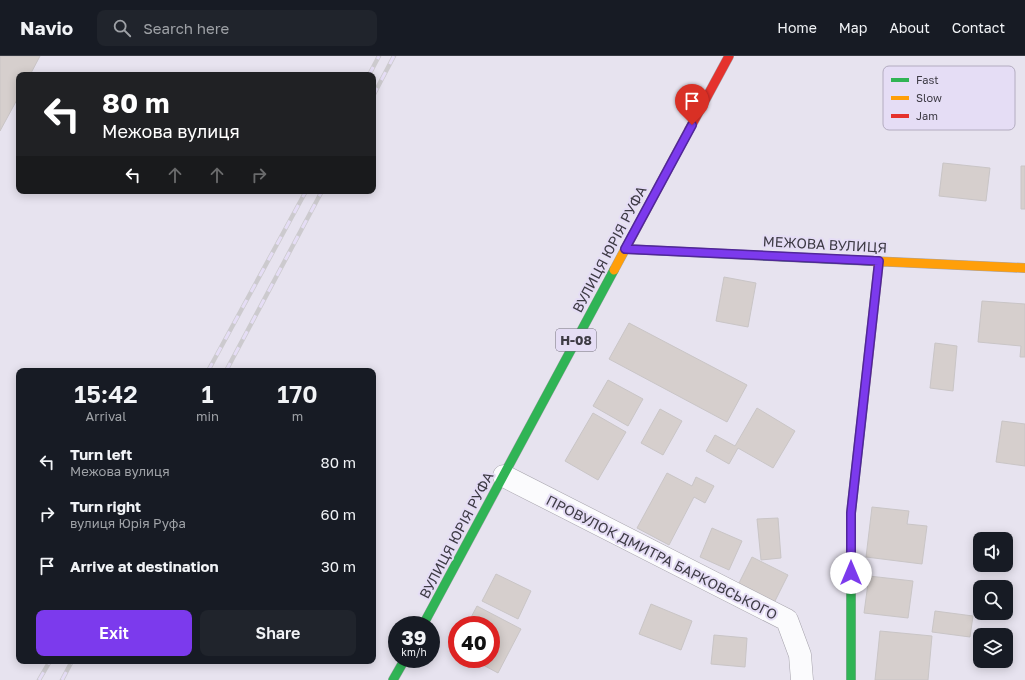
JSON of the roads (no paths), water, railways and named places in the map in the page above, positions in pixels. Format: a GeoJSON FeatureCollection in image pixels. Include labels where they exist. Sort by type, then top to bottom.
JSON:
{"type":"FeatureCollection","features":[{"type":"Feature","properties":{"kind":"street","name":"ВУЛИЦЯ ЮРІЯ РУФА"},"geometry":{"type":"LineString","coordinates":[[428,616],[729,56]]}},
{"type":"Feature","properties":{"kind":"street","name":"МЕЖОВА ВУЛИЦЯ"},"geometry":{"type":"LineString","coordinates":[[625,249],[1025,268]]}},
{"type":"Feature","properties":{"kind":"street"},"geometry":{"type":"LineString","coordinates":[[851,680],[851,513],[879,261]]}},
{"type":"Feature","properties":{"kind":"street","name":"ПРОВУЛОК ДМИТРА БАРКОВСЬКОГО"},"geometry":{"type":"LineString","coordinates":[[504,476],[787,620],[800,655],[802,680]]}},
{"type":"Feature","properties":{"kind":"street"},"geometry":{"type":"LineString","coordinates":[[393,680],[400,668]]}},
{"type":"Feature","properties":{"kind":"railway"},"geometry":{"type":"LineString","coordinates":[[371,72],[379,56]]}},
{"type":"Feature","properties":{"kind":"railway"},"geometry":{"type":"LineString","coordinates":[[376,90],[394,56]]}},
{"type":"Feature","properties":{"kind":"railway"},"geometry":{"type":"LineString","coordinates":[[210,368],[304,194]]}},
{"type":"Feature","properties":{"kind":"railway"},"geometry":{"type":"LineString","coordinates":[[228,368],[320,194]]}},
{"type":"Feature","properties":{"kind":"railway"},"geometry":{"type":"LineString","coordinates":[[39,680],[48,664]]}},
{"type":"Feature","properties":{"kind":"railway"},"geometry":{"type":"LineString","coordinates":[[62,680],[70,664]]}}]}
